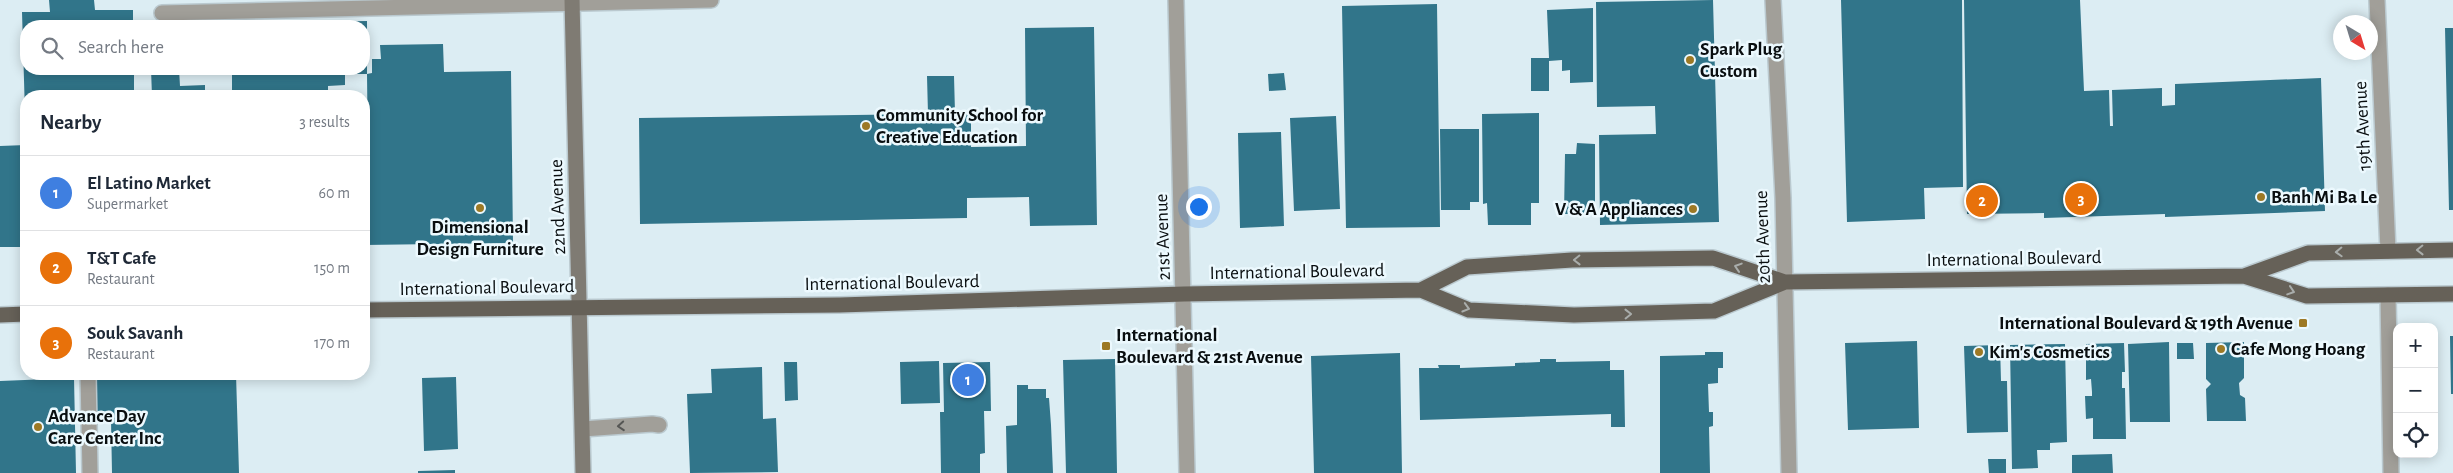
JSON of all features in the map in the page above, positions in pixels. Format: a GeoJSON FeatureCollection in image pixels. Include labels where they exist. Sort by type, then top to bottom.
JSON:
{"type":"FeatureCollection","features":[{"type":"Feature","properties":{"kind":"main road","name":"22nd Avenue"},"geometry":{"type":"LineString","coordinates":[[572,1],[581,307],[583,473]]}},
{"type":"Feature","properties":{"kind":"main road","name":"International Boulevard"},"geometry":{"type":"LineString","coordinates":[[2244,276],[2308,253],[2453,250]]}},
{"type":"Feature","properties":{"kind":"main road","name":"International Boulevard"},"geometry":{"type":"LineString","coordinates":[[1421,290],[1467,267],[1572,260],[1713,258],[1785,282],[2244,276],[2307,296],[2453,294]]}},
{"type":"Feature","properties":{"kind":"main road","name":"International Boulevard"},"geometry":{"type":"LineString","coordinates":[[370,310],[840,305],[1184,294],[1421,290],[1469,310],[1593,314],[1714,312],[1785,282]]}},
{"type":"Feature","properties":{"kind":"main road"},"geometry":{"type":"LineString","coordinates":[[0,315],[20,314]]}},
{"type":"Feature","properties":{"kind":"street"},"geometry":{"type":"LineString","coordinates":[[162,13],[572,1],[711,0]]}},
{"type":"Feature","properties":{"kind":"street","name":"21st Avenue"},"geometry":{"type":"LineString","coordinates":[[1176,0],[1188,473]]}},
{"type":"Feature","properties":{"kind":"street","name":"20th Avenue"},"geometry":{"type":"LineString","coordinates":[[1773,0],[1785,282],[1789,473]]}},
{"type":"Feature","properties":{"kind":"street","name":"19th Avenue"},"geometry":{"type":"LineString","coordinates":[[2377,0],[2388,251]]}},
{"type":"Feature","properties":{"kind":"street"},"geometry":{"type":"LineString","coordinates":[[2388,295],[2390,473]]}},
{"type":"Feature","properties":{"kind":"street"},"geometry":{"type":"LineString","coordinates":[[88,380],[90,473]]}},
{"type":"Feature","properties":{"kind":"street"},"geometry":{"type":"LineString","coordinates":[[583,429],[659,425]]}},
{"type":"Feature","properties":{"kind":"building"},"geometry":{"type":"Polygon","coordinates":[[[49,0],[94,0],[95,10],[133,10],[133,20],[22,20],[22,12],[50,12],[49,0]]]}},
{"type":"Feature","properties":{"kind":"building"},"geometry":{"type":"Polygon","coordinates":[[[1713,0],[1719,222],[1600,225],[1599,135],[1656,134],[1655,106],[1597,107],[1596,2],[1713,0]]]}},
{"type":"Feature","properties":{"kind":"building"},"geometry":{"type":"Polygon","coordinates":[[[1841,0],[1962,0],[1963,187],[1924,188],[1925,219],[1847,222],[1841,0]]]}},
{"type":"Feature","properties":{"kind":"building"},"geometry":{"type":"Polygon","coordinates":[[[1964,0],[2080,0],[2084,91],[2109,90],[2110,126],[2113,126],[2112,90],[2162,88],[2162,106],[2175,105],[2175,84],[2321,78],[2325,211],[2165,217],[2165,214],[2044,218],[2044,213],[1967,214],[1964,0]]]}},
{"type":"Feature","properties":{"kind":"building"},"geometry":{"type":"Polygon","coordinates":[[[1437,4],[1440,227],[1346,228],[1342,6],[1437,4]]]}},
{"type":"Feature","properties":{"kind":"building"},"geometry":{"type":"Polygon","coordinates":[[[1593,8],[1593,82],[1570,83],[1570,70],[1562,71],[1562,60],[1549,61],[1549,91],[1531,91],[1531,58],[1549,58],[1547,10],[1593,8]]]}},
{"type":"Feature","properties":{"kind":"building"},"geometry":{"type":"Polygon","coordinates":[[[1094,27],[1097,225],[1030,226],[1029,197],[967,198],[967,218],[640,224],[639,118],[928,114],[927,76],[954,76],[955,113],[971,112],[971,147],[1026,146],[1025,28],[1094,27]]]}},
{"type":"Feature","properties":{"kind":"building"},"geometry":{"type":"Polygon","coordinates":[[[2445,28],[2453,28],[2453,210],[2449,210],[2445,28]]]}},
{"type":"Feature","properties":{"kind":"building"},"geometry":{"type":"Polygon","coordinates":[[[443,44],[444,72],[511,71],[513,243],[370,245],[370,90],[367,90],[367,75],[372,73],[372,59],[381,59],[380,45],[443,44]]]}},
{"type":"Feature","properties":{"kind":"building"},"geometry":{"type":"Polygon","coordinates":[[[1284,73],[1286,90],[1269,91],[1268,74],[1284,73]]]}},
{"type":"Feature","properties":{"kind":"building"},"geometry":{"type":"Polygon","coordinates":[[[24,75],[134,75],[134,90],[24,90],[24,75]]]}},
{"type":"Feature","properties":{"kind":"building"},"geometry":{"type":"Polygon","coordinates":[[[151,75],[179,75],[180,86],[205,85],[205,90],[152,90],[151,75]]]}},
{"type":"Feature","properties":{"kind":"building"},"geometry":{"type":"Polygon","coordinates":[[[232,75],[345,75],[345,85],[328,86],[328,90],[232,90],[232,75]]]}},
{"type":"Feature","properties":{"kind":"building"},"geometry":{"type":"Polygon","coordinates":[[[1539,113],[1539,203],[1531,203],[1531,225],[1488,225],[1487,203],[1483,204],[1482,114],[1539,113]]]}},
{"type":"Feature","properties":{"kind":"building"},"geometry":{"type":"Polygon","coordinates":[[[1336,116],[1340,209],[1294,211],[1290,118],[1336,116]]]}},
{"type":"Feature","properties":{"kind":"building"},"geometry":{"type":"Polygon","coordinates":[[[1440,129],[1479,129],[1479,202],[1470,202],[1470,210],[1441,210],[1440,129]]]}},
{"type":"Feature","properties":{"kind":"building"},"geometry":{"type":"Polygon","coordinates":[[[1281,132],[1284,226],[1240,228],[1238,133],[1281,132]]]}},
{"type":"Feature","properties":{"kind":"building"},"geometry":{"type":"Polygon","coordinates":[[[1577,143],[1595,144],[1595,214],[1564,214],[1565,154],[1576,154],[1577,143]]]}},
{"type":"Feature","properties":{"kind":"building"},"geometry":{"type":"Polygon","coordinates":[[[20,145],[20,247],[0,247],[0,146],[20,145]]]}},
{"type":"Feature","properties":{"kind":"building"},"geometry":{"type":"Polygon","coordinates":[[[2450,336],[2453,336],[2453,394],[2451,394],[2450,336]]]}},
{"type":"Feature","properties":{"kind":"building"},"geometry":{"type":"Polygon","coordinates":[[[1917,341],[1919,428],[1848,430],[1845,343],[1917,341]]]}},
{"type":"Feature","properties":{"kind":"building"},"geometry":{"type":"Polygon","coordinates":[[[2169,342],[2170,422],[2130,422],[2128,344],[2169,342]]]}},
{"type":"Feature","properties":{"kind":"building"},"geometry":{"type":"Polygon","coordinates":[[[2244,342],[2244,378],[2239,383],[2240,395],[2245,398],[2246,421],[2207,421],[2206,389],[2211,384],[2206,379],[2206,343],[2244,342]]]}},
{"type":"Feature","properties":{"kind":"building"},"geometry":{"type":"Polygon","coordinates":[[[2124,343],[2125,372],[2122,372],[2122,388],[2125,388],[2126,439],[2093,439],[2093,418],[2086,419],[2085,396],[2092,396],[2092,392],[2091,379],[2086,380],[2086,344],[2124,343]]]}},
{"type":"Feature","properties":{"kind":"building"},"geometry":{"type":"Polygon","coordinates":[[[2177,343],[2193,343],[2194,359],[2177,359],[2177,343]]]}},
{"type":"Feature","properties":{"kind":"building"},"geometry":{"type":"Polygon","coordinates":[[[2065,344],[2067,442],[2050,443],[2050,450],[2037,450],[2038,468],[2012,469],[2010,345],[2065,344]]]}},
{"type":"Feature","properties":{"kind":"building"},"geometry":{"type":"Polygon","coordinates":[[[2000,345],[2001,381],[2007,381],[2008,432],[1967,433],[1964,346],[2000,345]]]}},
{"type":"Feature","properties":{"kind":"building"},"geometry":{"type":"Polygon","coordinates":[[[1705,352],[1723,352],[1723,368],[1718,368],[1718,383],[1708,384],[1709,412],[1713,412],[1713,426],[1709,427],[1710,473],[1660,473],[1660,356],[1705,355],[1705,352]]]}},
{"type":"Feature","properties":{"kind":"building"},"geometry":{"type":"Polygon","coordinates":[[[1400,353],[1402,473],[1314,473],[1311,356],[1400,353]]]}},
{"type":"Feature","properties":{"kind":"building"},"geometry":{"type":"Polygon","coordinates":[[[1115,359],[1117,473],[1066,473],[1063,360],[1115,359]]]}},
{"type":"Feature","properties":{"kind":"building"},"geometry":{"type":"Polygon","coordinates":[[[1540,359],[1556,359],[1556,362],[1610,361],[1610,370],[1624,370],[1625,427],[1611,427],[1611,414],[1420,420],[1419,368],[1439,368],[1438,365],[1460,365],[1460,368],[1515,366],[1515,363],[1540,362],[1540,359]]]}},
{"type":"Feature","properties":{"kind":"building"},"geometry":{"type":"Polygon","coordinates":[[[939,361],[940,403],[901,404],[900,362],[939,361]]]}},
{"type":"Feature","properties":{"kind":"building"},"geometry":{"type":"Polygon","coordinates":[[[784,362],[797,362],[798,400],[785,401],[784,362]]]}},
{"type":"Feature","properties":{"kind":"building"},"geometry":{"type":"Polygon","coordinates":[[[990,362],[991,411],[984,411],[985,453],[980,454],[980,473],[941,473],[940,412],[944,412],[943,363],[990,362]]]}},
{"type":"Feature","properties":{"kind":"building"},"geometry":{"type":"Polygon","coordinates":[[[762,367],[763,419],[776,418],[778,472],[690,473],[687,394],[712,393],[711,369],[762,367]]]}},
{"type":"Feature","properties":{"kind":"building"},"geometry":{"type":"Polygon","coordinates":[[[456,377],[458,449],[424,451],[422,378],[456,377]]]}},
{"type":"Feature","properties":{"kind":"building","name":"Advance Day Care Center Inc"},"geometry":{"type":"Polygon","coordinates":[[[74,380],[76,473],[0,473],[0,381],[74,380]]]}},
{"type":"Feature","properties":{"kind":"building"},"geometry":{"type":"Polygon","coordinates":[[[97,380],[236,380],[239,473],[112,473],[111,420],[97,421],[97,380]]]}},
{"type":"Feature","properties":{"kind":"building"},"geometry":{"type":"Polygon","coordinates":[[[1017,385],[1028,385],[1028,389],[1046,389],[1046,398],[1049,398],[1053,473],[1007,473],[1006,426],[1017,425],[1017,385]]]}},
{"type":"Feature","properties":{"kind":"building"},"geometry":{"type":"Polygon","coordinates":[[[2112,454],[2113,473],[2072,473],[2072,455],[2112,454]]]}},
{"type":"Feature","properties":{"kind":"building"},"geometry":{"type":"Polygon","coordinates":[[[1988,459],[2006,459],[2006,473],[1989,473],[1988,459]]]}},
{"type":"Feature","properties":{"kind":"building"},"geometry":{"type":"Polygon","coordinates":[[[455,470],[455,473],[418,473],[418,471],[455,470]]]}},
{"type":"Feature","properties":{"kind":"place","name":"Spark Plug Custom"},"geometry":{"type":"Point","coordinates":[1690,60]}},
{"type":"Feature","properties":{"kind":"place","name":"Community School for Creative Education"},"geometry":{"type":"Point","coordinates":[866,126]}},
{"type":"Feature","properties":{"kind":"place","name":"Banh Mi Ba Le"},"geometry":{"type":"Point","coordinates":[2261,197]}},
{"type":"Feature","properties":{"kind":"place","name":"Souk Savanh"},"geometry":{"type":"Point","coordinates":[2081,199]}},
{"type":"Feature","properties":{"kind":"place","name":"T&T Cafe"},"geometry":{"type":"Point","coordinates":[1982,201]}},
{"type":"Feature","properties":{"kind":"place","name":"Dimensional Design Furniture"},"geometry":{"type":"Point","coordinates":[480,208]}},
{"type":"Feature","properties":{"kind":"place","name":"V & A Appliances"},"geometry":{"type":"Point","coordinates":[1693,209]}},
{"type":"Feature","properties":{"kind":"place","name":"International Boulevard & 19th Avenue"},"geometry":{"type":"Point","coordinates":[2303,323]}},
{"type":"Feature","properties":{"kind":"place","name":"International Boulevard & 21st Avenue"},"geometry":{"type":"Point","coordinates":[1106,346]}},
{"type":"Feature","properties":{"kind":"place","name":"Cafe Mong Hoang"},"geometry":{"type":"Point","coordinates":[2221,349]}},
{"type":"Feature","properties":{"kind":"place","name":"Kim's Cosmetics"},"geometry":{"type":"Point","coordinates":[1979,352]}},
{"type":"Feature","properties":{"kind":"place","name":"El Latino Market"},"geometry":{"type":"Point","coordinates":[968,380]}},
{"type":"Feature","properties":{"kind":"place","name":"Advance Day Care Center Inc"},"geometry":{"type":"Point","coordinates":[38,427]}}]}
